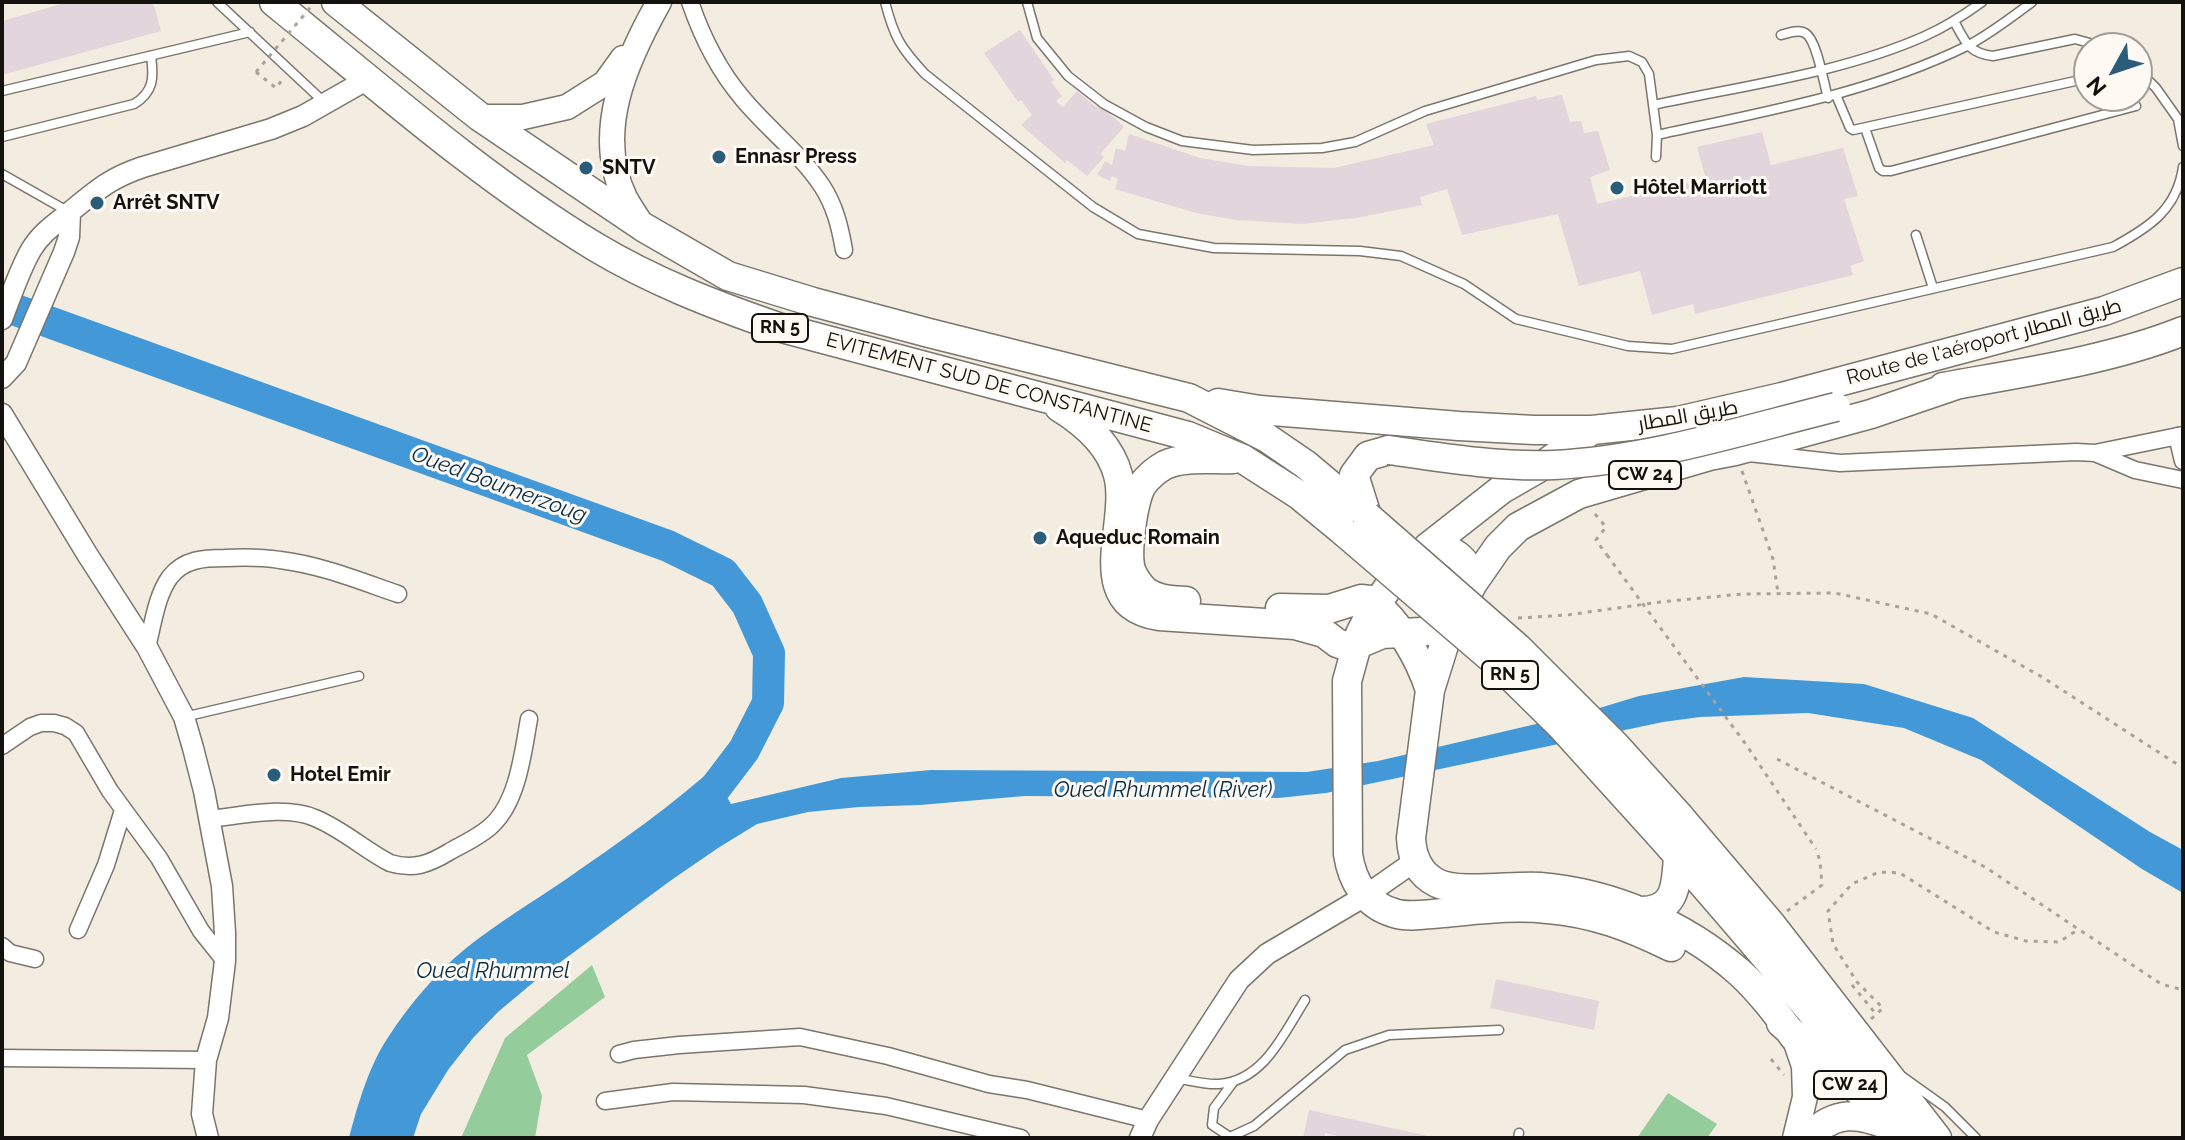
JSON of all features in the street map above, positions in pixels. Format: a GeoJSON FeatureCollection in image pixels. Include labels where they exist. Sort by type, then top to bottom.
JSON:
{"type":"FeatureCollection","features":[{"type":"Feature","properties":{"kind":"highway","name":"EVITEMENT SUD DE CONSTANTINE"},"geometry":{"type":"LineString","coordinates":[[274,2],[512,193],[595,247],[642,272],[711,304],[778,327],[1188,436],[1243,459],[1299,495],[1355,524]]}},
{"type":"Feature","properties":{"kind":"highway","name":"EVITEMENT SUD DE CONSTANTINE"},"geometry":{"type":"LineString","coordinates":[[336,2],[480,117],[643,227],[728,276],[914,329],[1189,398],[1267,438],[1305,464],[1355,524]]}},
{"type":"Feature","properties":{"kind":"highway","name":"Route de l'aéroport طريق المطار"},"geometry":{"type":"LineString","coordinates":[[1782,397],[2104,311],[2183,282]]}},
{"type":"Feature","properties":{"kind":"highway","name":"Route de l'aéroport طريق المطار"},"geometry":{"type":"LineString","coordinates":[[1355,524],[1354,475],[1368,456],[1389,450],[1474,462],[1554,465],[1667,450],[1836,407],[2098,357],[2183,331]]}},
{"type":"Feature","properties":{"kind":"highway","name":"CW 24"},"geometry":{"type":"LineString","coordinates":[[1413,850],[1430,690],[1450,626],[1473,583],[1498,547],[1518,527],[1579,494],[1871,414],[1959,384]]}},
{"type":"Feature","properties":{"kind":"highway"},"geometry":{"type":"LineString","coordinates":[[1041,397],[1083,423],[1114,462],[1121,495],[1115,571],[1117,585],[1133,607],[1159,616],[1295,625],[1324,633],[1341,644],[1356,645],[1373,636],[1450,626]]}},
{"type":"Feature","properties":{"kind":"highway","name":"طريق المطار"},"geometry":{"type":"LineString","coordinates":[[1189,398],[1260,410],[1398,421],[1592,430],[1678,421],[1782,397]]}},
{"type":"Feature","properties":{"kind":"highway"},"geometry":{"type":"LineString","coordinates":[[1365,896],[1350,869],[1348,854],[1346,698],[1356,645],[1387,589],[1428,547],[1502,489],[1542,466],[1592,430]]}},
{"type":"Feature","properties":{"kind":"highway"},"geometry":{"type":"LineString","coordinates":[[1243,459],[1177,461],[1156,470],[1148,478],[1137,497],[1129,555],[1130,568],[1136,580],[1156,597],[1169,600],[1307,610],[1329,609],[1365,598],[1376,604],[1401,633],[1419,660],[1430,690]]}},
{"type":"Feature","properties":{"kind":"highway","name":"RN 5"},"geometry":{"type":"LineString","coordinates":[[1355,524],[1562,727],[1771,924],[1937,1138]]}},
{"type":"Feature","properties":{"kind":"highway"},"geometry":{"type":"LineString","coordinates":[[1428,547],[1450,550],[1459,556],[1466,563],[1473,583]]}},
{"type":"Feature","properties":{"kind":"highway","name":"RN 5"},"geometry":{"type":"LineString","coordinates":[[1669,825],[1678,856],[1756,942],[1909,1135]]}},
{"type":"Feature","properties":{"kind":"highway"},"geometry":{"type":"LineString","coordinates":[[1413,850],[1425,875],[1439,884],[1573,891],[1641,911],[1705,946],[1739,972],[1769,1003],[1794,1037]]}},
{"type":"Feature","properties":{"kind":"highway"},"geometry":{"type":"LineString","coordinates":[[1641,911],[1655,910],[1670,900],[1678,856]]}},
{"type":"Feature","properties":{"kind":"highway","name":"CW 24"},"geometry":{"type":"LineString","coordinates":[[1365,896],[1378,906],[1401,915],[1532,908],[1566,911],[1612,921],[1709,968],[1773,1015],[1794,1037],[1909,1135]]}},
{"type":"Feature","properties":{"kind":"highway"},"geometry":{"type":"LineString","coordinates":[[1807,1138],[1831,1119],[1846,1116],[1876,1120],[1909,1135]]}},
{"type":"Feature","properties":{"kind":"main road"},"geometry":{"type":"LineString","coordinates":[[480,117],[523,117],[567,107],[605,83],[659,2]]}},
{"type":"Feature","properties":{"kind":"main road"},"geometry":{"type":"LineString","coordinates":[[643,30],[614,107],[611,138],[615,168],[625,197],[643,227]]}},
{"type":"Feature","properties":{"kind":"main road","name":"CW 24"},"geometry":{"type":"LineString","coordinates":[[1794,1037],[1804,1066],[1805,1097],[1795,1138]]}},
{"type":"Feature","properties":{"kind":"street"},"geometry":{"type":"LineString","coordinates":[[690,2],[703,36],[728,80],[822,186],[833,206],[844,250]]}},
{"type":"Feature","properties":{"kind":"street"},"geometry":{"type":"LineString","coordinates":[[2,319],[31,251],[49,227],[88,196],[123,174],[271,129],[303,116],[368,79]]}},
{"type":"Feature","properties":{"kind":"street"},"geometry":{"type":"LineString","coordinates":[[2,378],[16,363],[58,266],[69,237],[70,213]]}},
{"type":"Feature","properties":{"kind":"street"},"geometry":{"type":"LineString","coordinates":[[2,414],[147,647],[184,717],[201,777],[222,886],[225,961],[218,1018],[206,1060],[202,1114],[208,1138]]}},
{"type":"Feature","properties":{"kind":"street"},"geometry":{"type":"LineString","coordinates":[[1735,451],[1840,463],[2095,453],[2180,435],[2183,461]]}},
{"type":"Feature","properties":{"kind":"street"},"geometry":{"type":"LineString","coordinates":[[2095,453],[2135,470],[2183,480]]}},
{"type":"Feature","properties":{"kind":"street"},"geometry":{"type":"LineString","coordinates":[[147,647],[163,588],[179,568],[203,558],[262,558],[300,563],[398,594]]}},
{"type":"Feature","properties":{"kind":"street"},"geometry":{"type":"LineString","coordinates":[[209,819],[281,812],[303,814],[324,822],[390,863],[401,867],[424,865],[492,826],[507,806],[521,766],[529,719]]}},
{"type":"Feature","properties":{"kind":"street"},"geometry":{"type":"LineString","coordinates":[[2,746],[41,723],[65,726],[76,733],[110,791],[159,858],[201,931],[225,961]]}},
{"type":"Feature","properties":{"kind":"street"},"geometry":{"type":"LineString","coordinates":[[78,930],[111,852],[123,810]]}},
{"type":"Feature","properties":{"kind":"street"},"geometry":{"type":"LineString","coordinates":[[619,1054],[679,1045],[800,1037],[989,1084],[1027,1090],[1144,1129],[1174,1077],[1239,980],[1267,954],[1365,896],[1413,850]]}},
{"type":"Feature","properties":{"kind":"street"},"geometry":{"type":"LineString","coordinates":[[2,946],[10,953],[35,959]]}},
{"type":"Feature","properties":{"kind":"street"},"geometry":{"type":"LineString","coordinates":[[2,1058],[206,1060]]}},
{"type":"Feature","properties":{"kind":"street"},"geometry":{"type":"LineString","coordinates":[[605,1101],[673,1092],[804,1095],[886,1106],[1021,1138]]}},
{"type":"Feature","properties":{"kind":"lane"},"geometry":{"type":"LineString","coordinates":[[217,2],[326,104]]}},
{"type":"Feature","properties":{"kind":"lane"},"geometry":{"type":"LineString","coordinates":[[885,2],[903,51],[925,74],[1093,207],[1138,234],[1214,248],[1360,251],[1401,256],[1464,284],[1516,319],[1628,346],[1672,349],[2113,247],[2143,231],[2168,208],[2181,182],[2183,167]]}},
{"type":"Feature","properties":{"kind":"lane"},"geometry":{"type":"LineString","coordinates":[[1027,2],[1037,38],[1068,76],[1104,104],[1146,127],[1182,141],[1253,150],[1322,148],[1355,142],[1425,111],[1596,60],[1629,56],[1642,62],[1649,74],[1657,135],[1656,157]]}},
{"type":"Feature","properties":{"kind":"lane"},"geometry":{"type":"LineString","coordinates":[[1653,105],[1821,70],[1886,52],[1926,36],[1982,2]]}},
{"type":"Feature","properties":{"kind":"lane"},"geometry":{"type":"LineString","coordinates":[[1657,135],[1832,97],[1891,77],[1968,45],[2032,2]]}},
{"type":"Feature","properties":{"kind":"lane"},"geometry":{"type":"LineString","coordinates":[[1954,21],[1968,45],[1981,55],[1993,56],[2073,39]]}},
{"type":"Feature","properties":{"kind":"lane"},"geometry":{"type":"LineString","coordinates":[[1781,35],[1798,31],[1812,39],[1832,97],[1853,130],[2073,82]]}},
{"type":"Feature","properties":{"kind":"lane"},"geometry":{"type":"LineString","coordinates":[[2,91],[250,32]]}},
{"type":"Feature","properties":{"kind":"lane"},"geometry":{"type":"LineString","coordinates":[[2,137],[134,104],[143,99],[153,82],[151,56]]}},
{"type":"Feature","properties":{"kind":"lane"},"geometry":{"type":"LineString","coordinates":[[2153,85],[2178,119],[2183,146]]}},
{"type":"Feature","properties":{"kind":"lane"},"geometry":{"type":"LineString","coordinates":[[1865,128],[1879,168],[1891,171],[2113,112]]}},
{"type":"Feature","properties":{"kind":"lane"},"geometry":{"type":"LineString","coordinates":[[2,174],[70,213]]}},
{"type":"Feature","properties":{"kind":"lane"},"geometry":{"type":"LineString","coordinates":[[1916,235],[1933,288]]}},
{"type":"Feature","properties":{"kind":"lane"},"geometry":{"type":"LineString","coordinates":[[184,717],[359,676]]}},
{"type":"Feature","properties":{"kind":"lane"},"geometry":{"type":"LineString","coordinates":[[1174,1077],[1220,1084],[1248,1075],[1269,1055],[1305,1000]]}},
{"type":"Feature","properties":{"kind":"lane"},"geometry":{"type":"LineString","coordinates":[[1234,1081],[1214,1108],[1212,1125],[1230,1137],[1254,1126],[1345,1050],[1389,1035],[1499,1030]]}},
{"type":"Feature","properties":{"kind":"lane"},"geometry":{"type":"LineString","coordinates":[[1876,1060],[1920,1087],[1976,1138]]}},
{"type":"Feature","properties":{"kind":"path"},"geometry":{"type":"LineString","coordinates":[[291,69],[276,88],[256,72],[315,2]]}},
{"type":"Feature","properties":{"kind":"path"},"geometry":{"type":"LineString","coordinates":[[1735,451],[1773,559],[1778,593]]}},
{"type":"Feature","properties":{"kind":"path"},"geometry":{"type":"LineString","coordinates":[[1579,494],[1606,527],[1596,540],[1747,746],[1816,849],[1822,885],[1771,924]]}},
{"type":"Feature","properties":{"kind":"path"},"geometry":{"type":"LineString","coordinates":[[1506,619],[1567,615],[1742,594],[1778,593],[1835,593],[1931,614],[2042,677],[2183,768]]}},
{"type":"Feature","properties":{"kind":"path"},"geometry":{"type":"LineString","coordinates":[[1777,759],[1985,867],[2161,984],[2183,990]]}},
{"type":"Feature","properties":{"kind":"path"},"geometry":{"type":"LineString","coordinates":[[1852,985],[1876,1014],[1883,1008],[1857,982],[1833,944],[1828,911],[1852,884],[1879,872],[1900,873],[1994,932],[2026,941],[2059,942],[2079,929]]}},
{"type":"Feature","properties":{"kind":"path"},"geometry":{"type":"LineString","coordinates":[[1771,1059],[1786,1077]]}},
{"type":"Feature","properties":{"kind":"green space"},"geometry":{"type":"Polygon","coordinates":[[[592,965],[605,997],[527,1055],[542,1096],[535,1138],[461,1138],[505,1038],[592,965]]]}},
{"type":"Feature","properties":{"kind":"green space"},"geometry":{"type":"Polygon","coordinates":[[[1668,1093],[1717,1124],[1707,1138],[1637,1138],[1668,1093]]]}},
{"type":"Feature","properties":{"kind":"water","name":"Oued Rhummel"},"geometry":{"type":"Polygon","coordinates":[[[1744,677],[1864,684],[1973,718],[2183,850],[2183,893],[2142,869],[1981,760],[1904,728],[1808,713],[1700,717],[1663,722],[1326,793],[1278,798],[1025,796],[808,812],[757,824],[718,848],[535,981],[498,1012],[448,1070],[421,1114],[413,1138],[349,1138],[365,1085],[382,1047],[414,1001],[444,968],[489,931],[644,824],[720,762],[735,778],[724,792],[731,804],[841,778],[931,770],[1307,772],[1378,761],[1583,713],[1639,696],[1744,677]]]}},
{"type":"Feature","properties":{"kind":"building"},"geometry":{"type":"Polygon","coordinates":[[[68,2],[153,2],[161,31],[2,75],[2,21],[68,2]]]}},
{"type":"Feature","properties":{"kind":"building"},"geometry":{"type":"Polygon","coordinates":[[[1020,30],[1054,80],[1051,82],[1062,96],[1056,101],[1063,107],[1077,91],[1096,107],[1099,104],[1124,127],[1100,154],[1104,157],[1087,176],[1067,160],[1065,163],[1021,125],[1032,115],[1021,100],[1018,102],[984,53],[1020,30]]]}},
{"type":"Feature","properties":{"kind":"building"},"geometry":{"type":"Polygon","coordinates":[[[1562,95],[1570,122],[1581,121],[1584,133],[1598,131],[1610,170],[1590,177],[1597,204],[1706,179],[1697,147],[1762,132],[1771,165],[1843,148],[1858,196],[1844,199],[1864,261],[1850,266],[1853,275],[1695,314],[1693,304],[1652,315],[1640,271],[1579,286],[1558,214],[1462,235],[1447,189],[1420,197],[1422,205],[1356,218],[1302,224],[1236,220],[1196,213],[1115,189],[1118,179],[1112,176],[1110,181],[1097,175],[1105,161],[1112,165],[1116,148],[1125,151],[1129,134],[1200,158],[1248,166],[1334,168],[1434,145],[1426,124],[1536,96],[1537,100],[1562,95]]]}},
{"type":"Feature","properties":{"kind":"building"},"geometry":{"type":"Polygon","coordinates":[[[1496,979],[1599,1001],[1594,1030],[1490,1008],[1496,979]]]}},
{"type":"Feature","properties":{"kind":"building"},"geometry":{"type":"Polygon","coordinates":[[[1309,1110],[1433,1137],[1347,1138],[1325,1133],[1324,1138],[1303,1138],[1309,1110]]]}},
{"type":"Feature","properties":{"kind":"waterway","name":"Oued Boumerzoug"},"geometry":{"type":"LineString","coordinates":[[2,305],[668,546],[723,573],[747,604],[769,653],[768,703],[744,750],[703,804]]}},
{"type":"Feature","properties":{"kind":"place","name":"Ennasr Press"},"geometry":{"type":"Point","coordinates":[719,157]}},
{"type":"Feature","properties":{"kind":"place","name":"SNTV"},"geometry":{"type":"Point","coordinates":[586,168]}},
{"type":"Feature","properties":{"kind":"place","name":"Hôtel Marriott"},"geometry":{"type":"Point","coordinates":[1617,188]}},
{"type":"Feature","properties":{"kind":"place","name":"Arrêt SNTV"},"geometry":{"type":"Point","coordinates":[97,203]}},
{"type":"Feature","properties":{"kind":"place","name":"Aqueduc Romain"},"geometry":{"type":"Point","coordinates":[1040,538]}},
{"type":"Feature","properties":{"kind":"place","name":"Hotel Emir"},"geometry":{"type":"Point","coordinates":[274,775]}},
{"type":"Feature","properties":{"kind":"water label","name":"Oued Rhummel (River)"},"geometry":{"type":"Point","coordinates":[1163,790]}}]}
